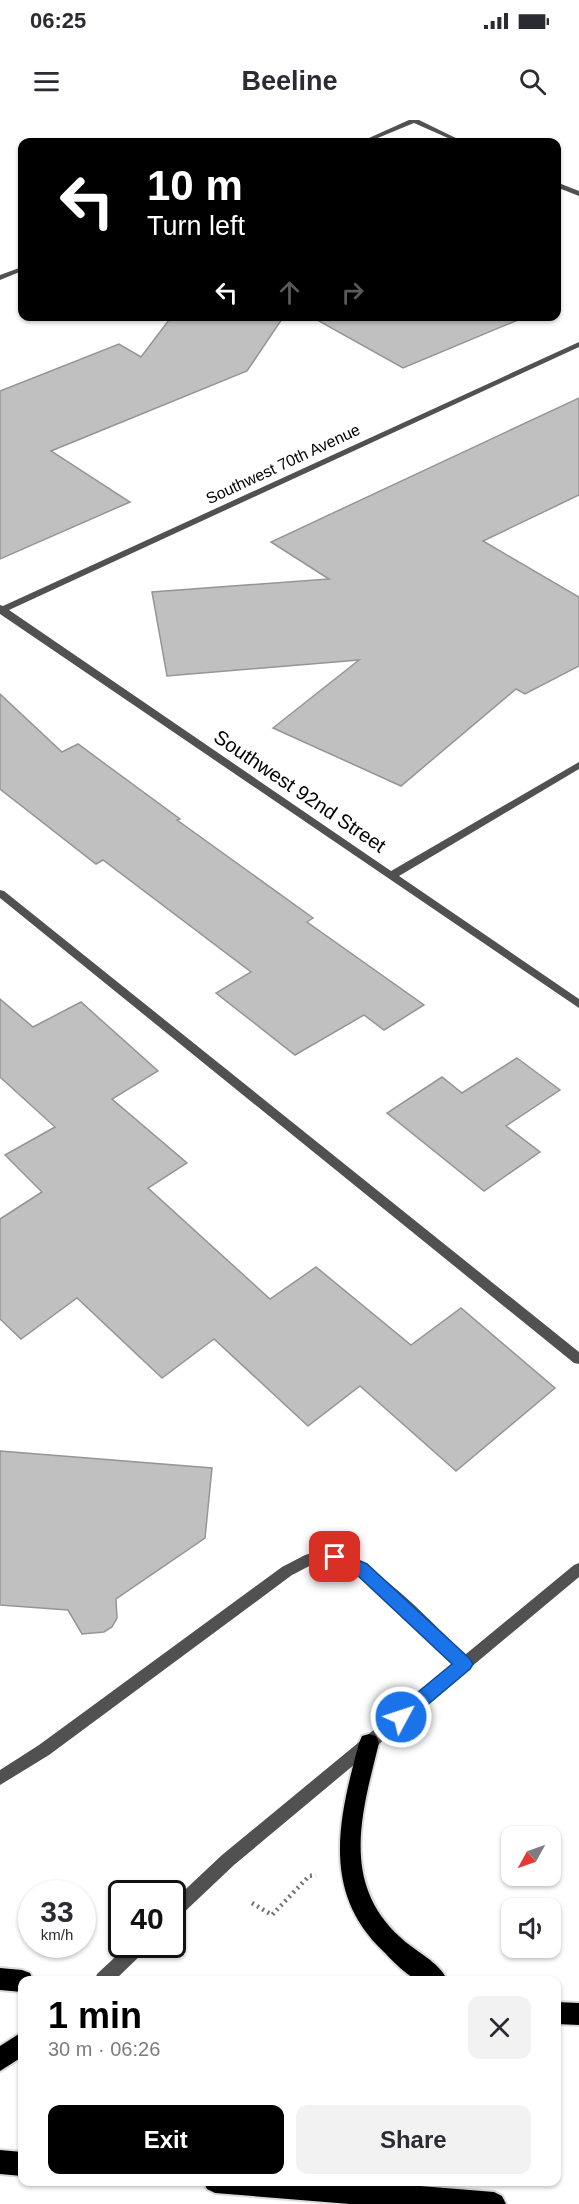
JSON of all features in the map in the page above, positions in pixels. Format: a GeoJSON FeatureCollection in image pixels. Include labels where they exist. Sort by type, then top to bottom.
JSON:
{"type":"FeatureCollection","features":[{"type":"Feature","properties":{"kind":"highway"},"geometry":{"type":"LineString","coordinates":[[369,1743],[351,1811],[349,1839],[352,1885],[361,1907],[378,1931],[402,1955],[431,1976]]}},
{"type":"Feature","properties":{"kind":"highway"},"geometry":{"type":"LineString","coordinates":[[0,1978],[18,1980]]}},
{"type":"Feature","properties":{"kind":"highway"},"geometry":{"type":"LineString","coordinates":[[561,2013],[579,2014]]}},
{"type":"Feature","properties":{"kind":"highway"},"geometry":{"type":"LineString","coordinates":[[0,2060],[18,2046]]}},
{"type":"Feature","properties":{"kind":"highway"},"geometry":{"type":"LineString","coordinates":[[0,2162],[18,2164]]}},
{"type":"Feature","properties":{"kind":"highway"},"geometry":{"type":"LineString","coordinates":[[276,2186],[494,2204]]}},
{"type":"Feature","properties":{"kind":"street"},"geometry":{"type":"LineString","coordinates":[[372,138],[415,120],[453,138]]}},
{"type":"Feature","properties":{"kind":"street"},"geometry":{"type":"LineString","coordinates":[[561,186],[579,194]]}},
{"type":"Feature","properties":{"kind":"street"},"geometry":{"type":"LineString","coordinates":[[0,278],[18,271]]}},
{"type":"Feature","properties":{"kind":"street","name":"Southwest 70th Avenue"},"geometry":{"type":"LineString","coordinates":[[1,609],[579,344]]}},
{"type":"Feature","properties":{"kind":"street","name":"Southwest 92nd Street"},"geometry":{"type":"LineString","coordinates":[[1,609],[579,1004]]}},
{"type":"Feature","properties":{"kind":"street"},"geometry":{"type":"LineString","coordinates":[[392,875],[579,765]]}},
{"type":"Feature","properties":{"kind":"street"},"geometry":{"type":"LineString","coordinates":[[0,892],[579,1359]]}},
{"type":"Feature","properties":{"kind":"street"},"geometry":{"type":"LineString","coordinates":[[0,1778],[44,1750],[287,1571],[312,1558],[335,1557],[361,1569],[464,1664]]}},
{"type":"Feature","properties":{"kind":"street"},"geometry":{"type":"LineString","coordinates":[[186,1900],[228,1860],[579,1569]]}},
{"type":"Feature","properties":{"kind":"street"},"geometry":{"type":"LineString","coordinates":[[108,1976],[126,1958]]}},
{"type":"Feature","properties":{"kind":"path"},"geometry":{"type":"LineString","coordinates":[[252,1903],[272,1915],[309,1876],[324,1874]]}},
{"type":"Feature","properties":{"kind":"building"},"geometry":{"type":"Polygon","coordinates":[[[168,321],[281,321],[247,371],[51,451],[130,502],[0,559],[0,391],[119,344],[141,357],[168,321]]]}},
{"type":"Feature","properties":{"kind":"building"},"geometry":{"type":"Polygon","coordinates":[[[319,321],[515,321],[403,368],[319,321]]]}},
{"type":"Feature","properties":{"kind":"building"},"geometry":{"type":"Polygon","coordinates":[[[579,398],[579,495],[483,541],[579,597],[579,666],[525,694],[516,689],[401,786],[273,728],[359,660],[167,676],[152,592],[329,579],[271,542],[579,398]]]}},
{"type":"Feature","properties":{"kind":"building"},"geometry":{"type":"Polygon","coordinates":[[[0,694],[62,752],[78,744],[180,819],[177,820],[313,918],[307,922],[424,1005],[384,1030],[364,1015],[295,1055],[216,993],[251,972],[103,860],[96,864],[0,789],[0,694]]]}},
{"type":"Feature","properties":{"kind":"building"},"geometry":{"type":"Polygon","coordinates":[[[0,999],[33,1027],[81,1002],[158,1071],[112,1099],[187,1163],[148,1188],[270,1299],[316,1267],[411,1345],[461,1308],[555,1388],[456,1471],[360,1386],[308,1426],[214,1339],[162,1378],[77,1298],[21,1339],[0,1319],[0,1219],[42,1192],[5,1155],[55,1127],[0,1077],[0,999]]]}},
{"type":"Feature","properties":{"kind":"building"},"geometry":{"type":"Polygon","coordinates":[[[517,1058],[560,1090],[506,1126],[540,1152],[484,1191],[387,1113],[442,1077],[462,1093],[517,1058]]]}},
{"type":"Feature","properties":{"kind":"building"},"geometry":{"type":"Polygon","coordinates":[[[0,1451],[212,1468],[205,1538],[116,1599],[117,1618],[112,1627],[104,1632],[82,1634],[68,1610],[0,1605],[0,1451]]]}},
{"type":"Feature","properties":{"kind":"route"},"geometry":{"type":"LineString","coordinates":[[335,1557],[361,1569],[464,1664],[401,1717]]}}]}
